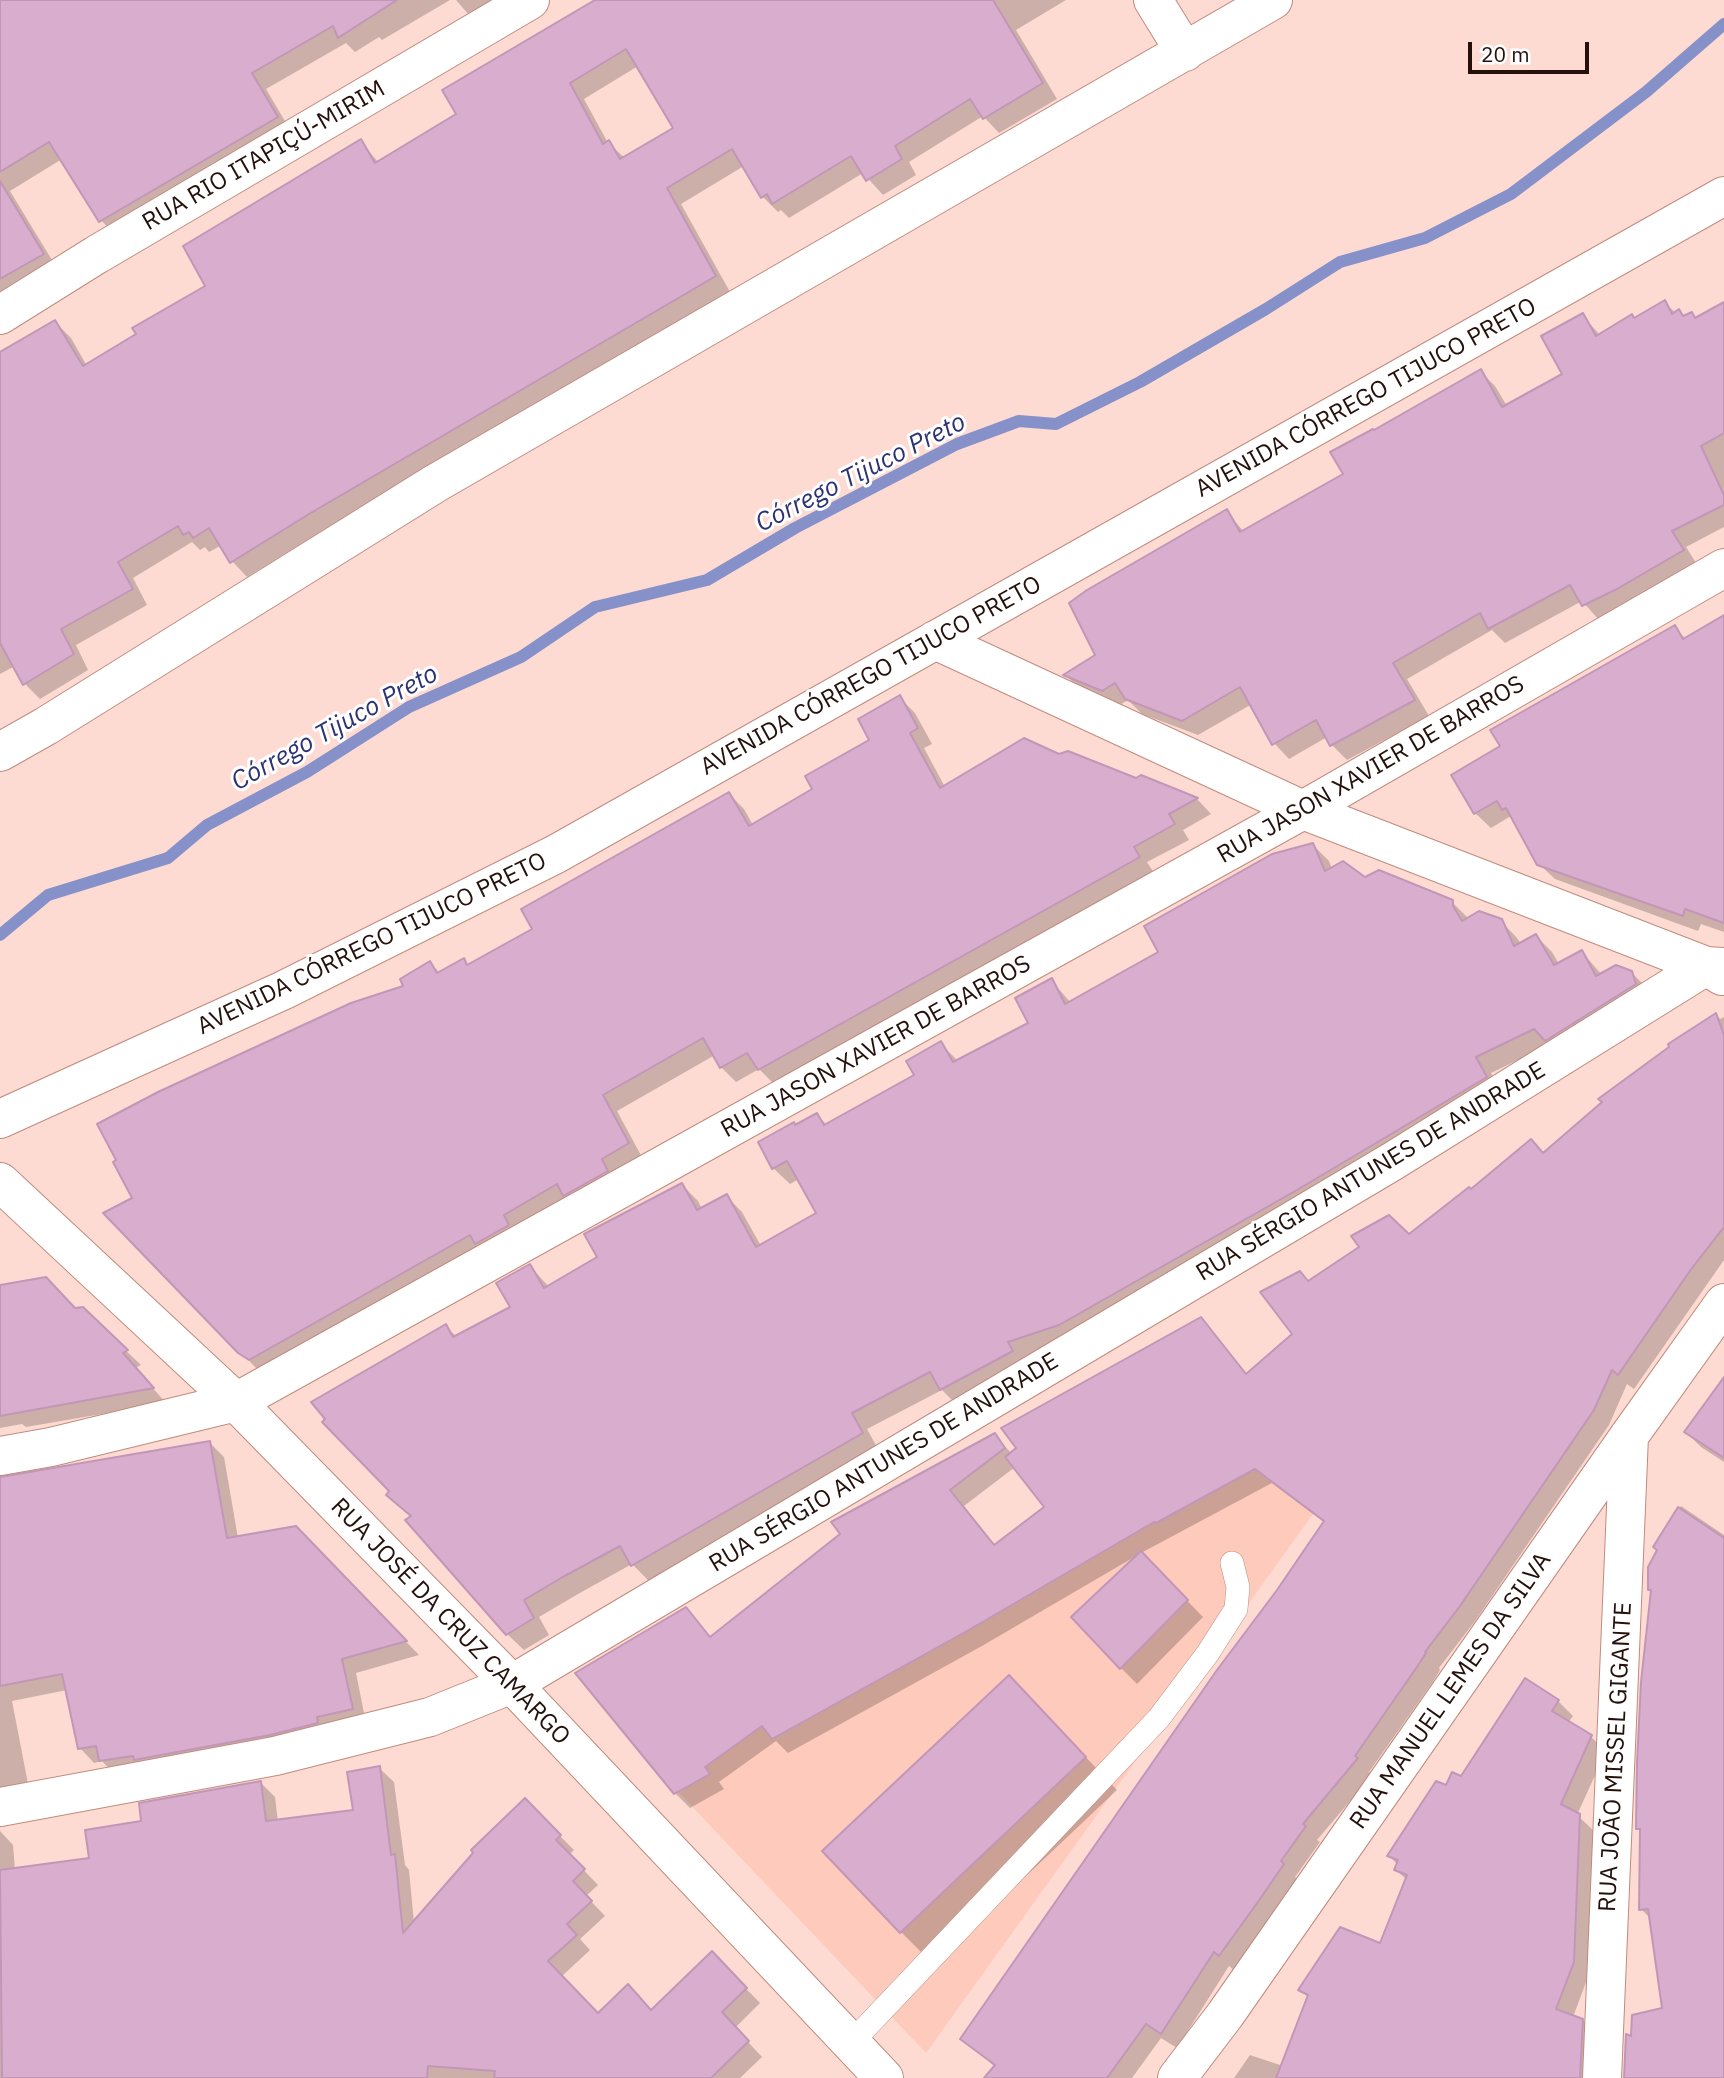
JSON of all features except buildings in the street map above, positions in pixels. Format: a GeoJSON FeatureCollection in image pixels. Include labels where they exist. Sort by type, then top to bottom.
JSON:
{"type":"FeatureCollection","features":[{"type":"Feature","properties":{"kind":"street","name":"RUA RIO ITAPIÇÚ-MIRIM"},"geometry":{"type":"LineString","coordinates":[[0,315],[530,0]]}},
{"type":"Feature","properties":{"kind":"street"},"geometry":{"type":"LineString","coordinates":[[1153,0],[1185,52]]}},
{"type":"Feature","properties":{"kind":"street"},"geometry":{"type":"LineString","coordinates":[[0,752],[436,483],[1273,0]]}},
{"type":"Feature","properties":{"kind":"street","name":"AVENIDA CÓRREGO TIJUCO PRETO"},"geometry":{"type":"LineString","coordinates":[[0,1119],[284,990],[556,855],[1724,197]]}},
{"type":"Feature","properties":{"kind":"street","name":"RUA JASON XAVIER DE BARROS"},"geometry":{"type":"LineString","coordinates":[[0,1455],[51,1447],[236,1402],[1303,810],[1724,568]]}},
{"type":"Feature","properties":{"kind":"street"},"geometry":{"type":"LineString","coordinates":[[935,640],[1303,810],[1718,970]]}},
{"type":"Feature","properties":{"kind":"street","name":"RUA SÉRGIO ANTUNES DE ANDRADE"},"geometry":{"type":"LineString","coordinates":[[0,1807],[275,1756],[429,1717],[512,1684],[1718,970]]}},
{"type":"Feature","properties":{"kind":"street","name":"RUA JOSÉ DA CRUZ CAMARGO"},"geometry":{"type":"LineString","coordinates":[[0,1182],[236,1402],[512,1684],[884,2078]]}},
{"type":"Feature","properties":{"kind":"street","name":"RUA MANUEL LEMES DA SILVA"},"geometry":{"type":"LineString","coordinates":[[1177,2078],[1225,2015],[1629,1436],[1717,1324]]}},
{"type":"Feature","properties":{"kind":"street","name":"RUA JOÃO MISSEL GIGANTE"},"geometry":{"type":"LineString","coordinates":[[1602,2078],[1629,1436]]}},
{"type":"Feature","properties":{"kind":"lane"},"geometry":{"type":"LineString","coordinates":[[851,2043],[1159,1718],[1208,1653],[1236,1609],[1237,1587],[1232,1563]]}},
{"type":"Feature","properties":{"kind":"shaded area"},"geometry":{"type":"Polygon","coordinates":[[[1265,1457],[1318,1507],[926,2053],[664,1777],[1265,1457]]]}},
{"type":"Feature","properties":{"kind":"waterway","name":"Córrego Tijuco Preto"},"geometry":{"type":"LineString","coordinates":[[0,935],[48,895],[168,858],[207,825],[307,772],[409,707],[521,657],[595,607],[707,580],[795,528],[957,444],[1019,421],[1056,424],[1140,382],[1266,309],[1340,262],[1425,238],[1511,194],[1646,92],[1724,24]]}}]}
